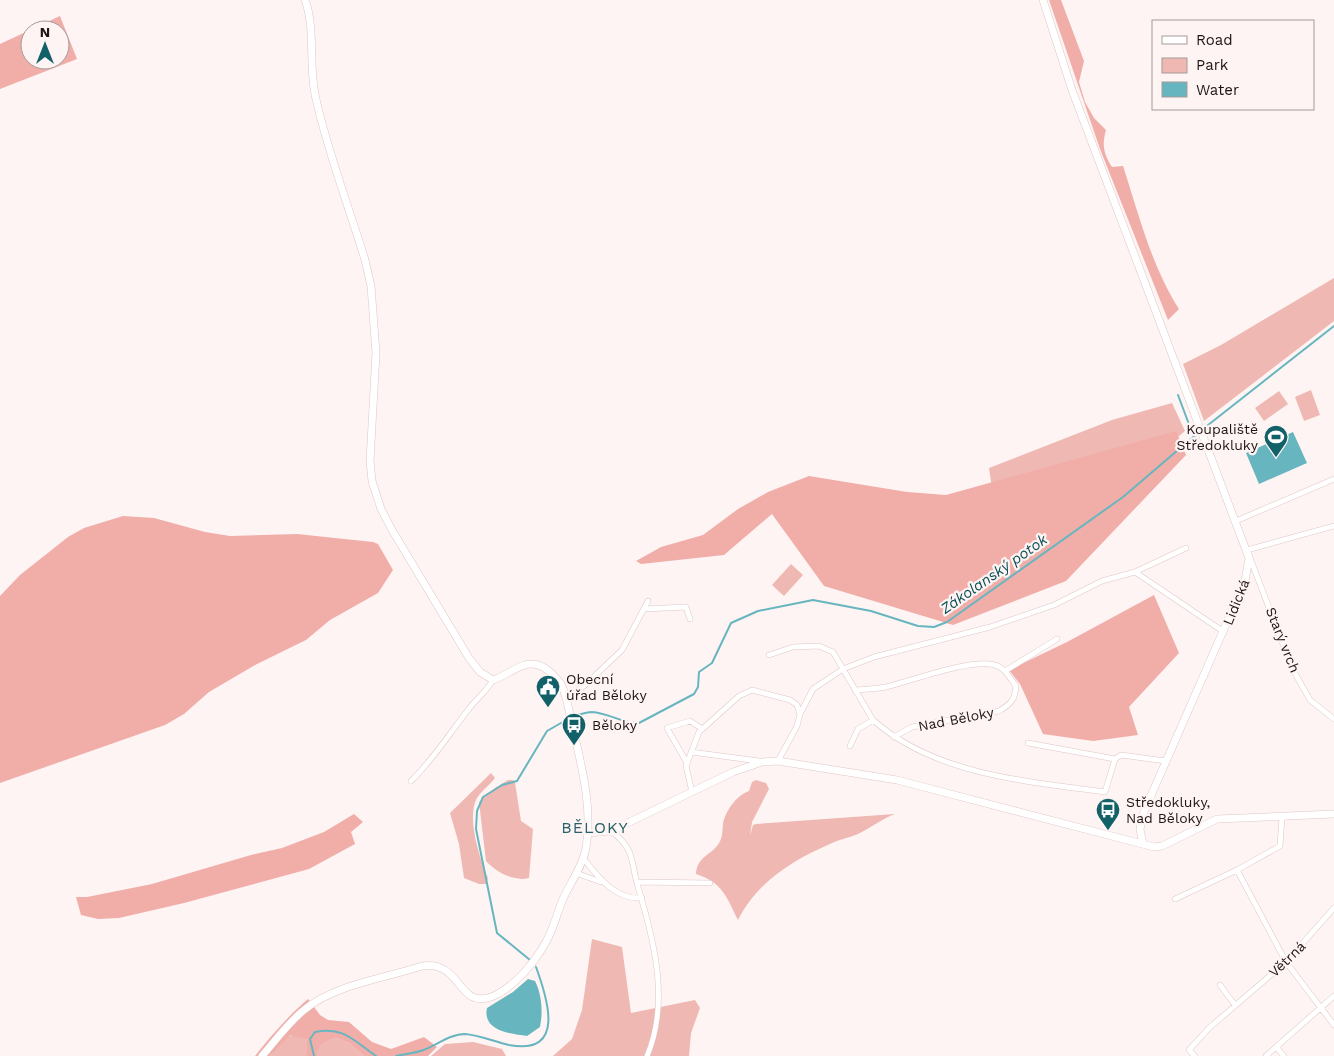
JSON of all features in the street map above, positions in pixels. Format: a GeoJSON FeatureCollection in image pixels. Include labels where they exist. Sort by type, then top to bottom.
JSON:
{"type":"FeatureCollection","features":[{"type":"Feature","properties":{"kind":"street"},"geometry":{"type":"LineString","coordinates":[[305,0],[309,11],[310,68],[316,99],[366,260],[371,286],[376,352],[370,461],[374,489],[392,530],[469,658],[480,672],[492,680]]}},
{"type":"Feature","properties":{"kind":"street","name":"Lidická"},"geometry":{"type":"LineString","coordinates":[[1043,0],[1072,90],[1236,520],[1250,564],[1248,574],[1224,632],[1140,823],[1143,844]]}},
{"type":"Feature","properties":{"kind":"street"},"geometry":{"type":"LineString","coordinates":[[1236,520],[1334,479]]}},
{"type":"Feature","properties":{"kind":"street"},"geometry":{"type":"LineString","coordinates":[[1247,550],[1334,526]]}},
{"type":"Feature","properties":{"kind":"street"},"geometry":{"type":"LineString","coordinates":[[778,761],[797,726],[800,714],[813,689],[843,669],[874,657],[990,627],[1054,604],[1102,581],[1136,572],[1186,548]]}},
{"type":"Feature","properties":{"kind":"street","name":"Starý vrch"},"geometry":{"type":"LineString","coordinates":[[1247,550],[1292,668],[1310,700],[1334,719]]}},
{"type":"Feature","properties":{"kind":"street"},"geometry":{"type":"LineString","coordinates":[[1136,572],[1224,632]]}},
{"type":"Feature","properties":{"kind":"street"},"geometry":{"type":"LineString","coordinates":[[566,698],[584,686],[622,650],[648,601]]}},
{"type":"Feature","properties":{"kind":"street"},"geometry":{"type":"LineString","coordinates":[[644,609],[686,607],[690,619]]}},
{"type":"Feature","properties":{"kind":"street"},"geometry":{"type":"LineString","coordinates":[[855,690],[884,687],[952,669],[984,663],[996,665],[1005,671],[1057,639]]}},
{"type":"Feature","properties":{"kind":"street","name":"Nad Běloky"},"geometry":{"type":"LineString","coordinates":[[769,655],[793,647],[819,646],[833,652],[872,720],[894,737],[916,750],[976,770],[1029,781],[1105,792],[1115,759]]}},
{"type":"Feature","properties":{"kind":"street"},"geometry":{"type":"LineString","coordinates":[[262,1056],[293,1020],[313,1004],[333,993],[433,964],[444,968],[467,995],[475,998],[490,997],[502,992],[534,962],[547,940],[562,901],[583,858],[587,833],[585,780],[566,698],[557,680],[537,664],[527,664],[492,680],[487,690],[469,708],[428,765],[411,781]]}},
{"type":"Feature","properties":{"kind":"street","name":"Nad Běloky"},"geometry":{"type":"LineString","coordinates":[[894,737],[912,727],[999,711],[1011,704],[1016,696],[1016,686],[1005,671]]}},
{"type":"Feature","properties":{"kind":"street"},"geometry":{"type":"LineString","coordinates":[[687,763],[701,728],[714,720],[739,696],[752,690],[790,700],[797,705],[800,714]]}},
{"type":"Feature","properties":{"kind":"street"},"geometry":{"type":"LineString","coordinates":[[850,746],[858,729],[872,720]]}},
{"type":"Feature","properties":{"kind":"street"},"geometry":{"type":"LineString","coordinates":[[692,792],[687,763],[667,728],[690,721],[701,728]]}},
{"type":"Feature","properties":{"kind":"street"},"geometry":{"type":"LineString","coordinates":[[1028,743],[1115,759],[1126,754],[1166,761]]}},
{"type":"Feature","properties":{"kind":"street"},"geometry":{"type":"LineString","coordinates":[[691,752],[738,760],[778,761],[896,780],[1143,844],[1162,846],[1217,819],[1334,814]]}},
{"type":"Feature","properties":{"kind":"street"},"geometry":{"type":"LineString","coordinates":[[587,833],[611,831],[733,772],[762,762]]}},
{"type":"Feature","properties":{"kind":"street"},"geometry":{"type":"LineString","coordinates":[[1175,899],[1237,870],[1280,846],[1282,817]]}},
{"type":"Feature","properties":{"kind":"street"},"geometry":{"type":"LineString","coordinates":[[611,831],[626,842],[634,861],[637,882],[652,929],[659,1012],[653,1042],[647,1056]]}},
{"type":"Feature","properties":{"kind":"street"},"geometry":{"type":"LineString","coordinates":[[583,858],[602,882]]}},
{"type":"Feature","properties":{"kind":"street"},"geometry":{"type":"LineString","coordinates":[[1237,870],[1286,962],[1334,1025]]}},
{"type":"Feature","properties":{"kind":"street"},"geometry":{"type":"LineString","coordinates":[[576,873],[602,882],[630,899],[642,898]]}},
{"type":"Feature","properties":{"kind":"street"},"geometry":{"type":"LineString","coordinates":[[637,882],[710,883]]}},
{"type":"Feature","properties":{"kind":"street","name":"Větrná"},"geometry":{"type":"LineString","coordinates":[[1195,1056],[1189,1050],[1209,1028],[1286,962],[1334,908]]}},
{"type":"Feature","properties":{"kind":"street"},"geometry":{"type":"LineString","coordinates":[[1220,985],[1235,1005]]}},
{"type":"Feature","properties":{"kind":"street"},"geometry":{"type":"LineString","coordinates":[[1266,1056],[1334,996]]}},
{"type":"Feature","properties":{"kind":"street"},"geometry":{"type":"LineString","coordinates":[[1276,1047],[1284,1056]]}},
{"type":"Feature","properties":{"kind":"green space"},"geometry":{"type":"Polygon","coordinates":[[[1334,278],[1334,321],[1204,421],[1183,364],[1221,345],[1334,278]]]}},
{"type":"Feature","properties":{"kind":"green space"},"geometry":{"type":"Polygon","coordinates":[[[1311,390],[1320,415],[1304,421],[1295,397],[1311,390]]]}},
{"type":"Feature","properties":{"kind":"green space"},"geometry":{"type":"Polygon","coordinates":[[[1279,391],[1288,404],[1264,421],[1255,408],[1279,391]]]}},
{"type":"Feature","properties":{"kind":"green space"},"geometry":{"type":"Polygon","coordinates":[[[1172,403],[1185,431],[1150,460],[994,502],[989,468],[1112,420],[1172,403]]]}},
{"type":"Feature","properties":{"kind":"green space"},"geometry":{"type":"Polygon","coordinates":[[[791,564],[803,575],[784,596],[772,585],[791,564]]]}},
{"type":"Feature","properties":{"kind":"green space"},"geometry":{"type":"Polygon","coordinates":[[[491,773],[495,778],[479,795],[474,806],[475,838],[488,878],[486,884],[479,884],[464,878],[459,844],[450,813],[491,773]]]}},
{"type":"Feature","properties":{"kind":"green space"},"geometry":{"type":"Polygon","coordinates":[[[508,780],[513,780],[515,783],[521,821],[533,829],[529,878],[517,879],[511,877],[495,869],[486,861],[479,802],[508,780]]]}},
{"type":"Feature","properties":{"kind":"green space"},"geometry":{"type":"Polygon","coordinates":[[[756,780],[766,783],[769,789],[752,822],[750,836],[753,825],[756,824],[895,814],[858,834],[832,843],[804,857],[778,873],[756,894],[738,920],[723,891],[712,882],[696,874],[699,863],[720,841],[724,819],[729,809],[740,796],[749,791],[752,782],[756,780]]]}},
{"type":"Feature","properties":{"kind":"green space"},"geometry":{"type":"Polygon","coordinates":[[[592,939],[622,947],[631,1013],[695,1000],[700,1008],[691,1033],[689,1056],[553,1056],[572,1039],[582,1010],[592,939]]]}},
{"type":"Feature","properties":{"kind":"green space"},"geometry":{"type":"Polygon","coordinates":[[[293,1035],[307,1040],[307,1056],[270,1056],[287,1036],[293,1035]]]}},
{"type":"Feature","properties":{"kind":"green space"},"geometry":{"type":"Polygon","coordinates":[[[336,1038],[349,1043],[364,1056],[317,1056],[318,1049],[322,1044],[336,1038]]]}},
{"type":"Feature","properties":{"kind":"green space"},"geometry":{"type":"Polygon","coordinates":[[[473,1042],[502,1049],[506,1056],[431,1056],[445,1044],[473,1042]]]}},
{"type":"Feature","properties":{"kind":"shaded area"},"geometry":{"type":"Polygon","coordinates":[[[1049,0],[1061,0],[1084,61],[1079,82],[1085,102],[1094,118],[1106,130],[1104,148],[1109,162],[1112,167],[1123,166],[1153,257],[1179,309],[1168,320],[1100,149],[1049,0]]]}},
{"type":"Feature","properties":{"kind":"shaded area"},"geometry":{"type":"Polygon","coordinates":[[[60,16],[62,20],[51,20],[60,16]]]}},
{"type":"Feature","properties":{"kind":"shaded area"},"geometry":{"type":"Polygon","coordinates":[[[20,35],[20,70],[49,70],[0,89],[0,44],[20,35]]]}},
{"type":"Feature","properties":{"kind":"shaded area"},"geometry":{"type":"Polygon","coordinates":[[[70,41],[77,59],[70,62],[70,41]]]}},
{"type":"Feature","properties":{"kind":"shaded area"},"geometry":{"type":"Polygon","coordinates":[[[1176,431],[1186,455],[1066,581],[953,625],[824,586],[772,514],[724,555],[641,564],[636,561],[661,547],[703,535],[738,509],[768,492],[809,476],[907,492],[946,495],[1176,431]]]}},
{"type":"Feature","properties":{"kind":"shaded area"},"geometry":{"type":"Polygon","coordinates":[[[123,516],[154,518],[205,532],[230,536],[297,534],[373,542],[378,544],[393,570],[378,593],[330,620],[306,640],[257,664],[209,692],[184,714],[165,725],[0,783],[0,596],[20,575],[68,537],[84,528],[123,516]]]}},
{"type":"Feature","properties":{"kind":"shaded area"},"geometry":{"type":"Polygon","coordinates":[[[1154,595],[1179,653],[1129,707],[1138,735],[1093,741],[1043,734],[1020,684],[1009,670],[1067,642],[1154,595]]]}},
{"type":"Feature","properties":{"kind":"shaded area"},"geometry":{"type":"Polygon","coordinates":[[[354,814],[363,822],[351,832],[355,844],[309,869],[184,903],[119,918],[98,919],[81,915],[76,897],[87,897],[152,884],[251,855],[282,848],[324,832],[354,814]]]}},
{"type":"Feature","properties":{"kind":"shaded area"},"geometry":{"type":"Polygon","coordinates":[[[308,999],[320,1015],[328,1020],[349,1022],[372,1042],[391,1049],[424,1037],[437,1047],[428,1056],[364,1056],[349,1043],[336,1038],[323,1044],[317,1056],[307,1056],[307,1040],[290,1035],[270,1056],[255,1056],[293,1012],[308,999]]]}},
{"type":"Feature","properties":{"kind":"water","name":"Koupaliště Středokluky"},"geometry":{"type":"Polygon","coordinates":[[[1293,432],[1307,463],[1259,484],[1246,453],[1293,432]]]}},
{"type":"Feature","properties":{"kind":"water"},"geometry":{"type":"Polygon","coordinates":[[[528,979],[535,981],[539,992],[542,1010],[540,1027],[527,1036],[499,1030],[489,1022],[487,1008],[513,992],[528,979]]]}},
{"type":"Feature","properties":{"kind":"waterway","name":"Zákolanský potok"},"geometry":{"type":"LineString","coordinates":[[1203,429],[1334,326]]}},
{"type":"Feature","properties":{"kind":"waterway"},"geometry":{"type":"LineString","coordinates":[[1178,395],[1193,435]]}},
{"type":"Feature","properties":{"kind":"waterway","name":"Zákolanský potok"},"geometry":{"type":"LineString","coordinates":[[572,717],[592,712],[627,722],[639,723],[694,694],[698,687],[699,672],[712,663],[731,623],[758,611],[813,600],[871,611],[918,626],[934,627],[947,622],[1123,497],[1199,432]]}},
{"type":"Feature","properties":{"kind":"waterway","name":"Zákolanský potok"},"geometry":{"type":"LineString","coordinates":[[530,960],[497,933],[476,829],[477,811],[483,797],[502,785],[517,781],[547,731],[568,719]]}},
{"type":"Feature","properties":{"kind":"waterway","name":"Zákolanský potok"},"geometry":{"type":"LineString","coordinates":[[396,1056],[423,1050],[460,1034],[476,1036],[509,1045],[527,1046],[539,1042],[546,1033],[548,1008],[536,967]]}},
{"type":"Feature","properties":{"kind":"waterway","name":"Zákolanský potok"},"geometry":{"type":"LineString","coordinates":[[314,1056],[310,1039],[315,1032],[325,1031],[341,1033],[376,1056]]}},
{"type":"Feature","properties":{"kind":"place","name":"Koupaliště Středokluky"},"geometry":{"type":"Point","coordinates":[1276,458]}},
{"type":"Feature","properties":{"kind":"place","name":"Obecní úřad Běloky"},"geometry":{"type":"Point","coordinates":[548,708]}},
{"type":"Feature","properties":{"kind":"place","name":"Běloky"},"geometry":{"type":"Point","coordinates":[574,746]}},
{"type":"Feature","properties":{"kind":"place","name":"Středokluky, Nad Běloky"},"geometry":{"type":"Point","coordinates":[1108,831]}},
{"type":"Feature","properties":{"kind":"district","name":"BĚLOKY"},"geometry":{"type":"Point","coordinates":[595,827]}}]}
